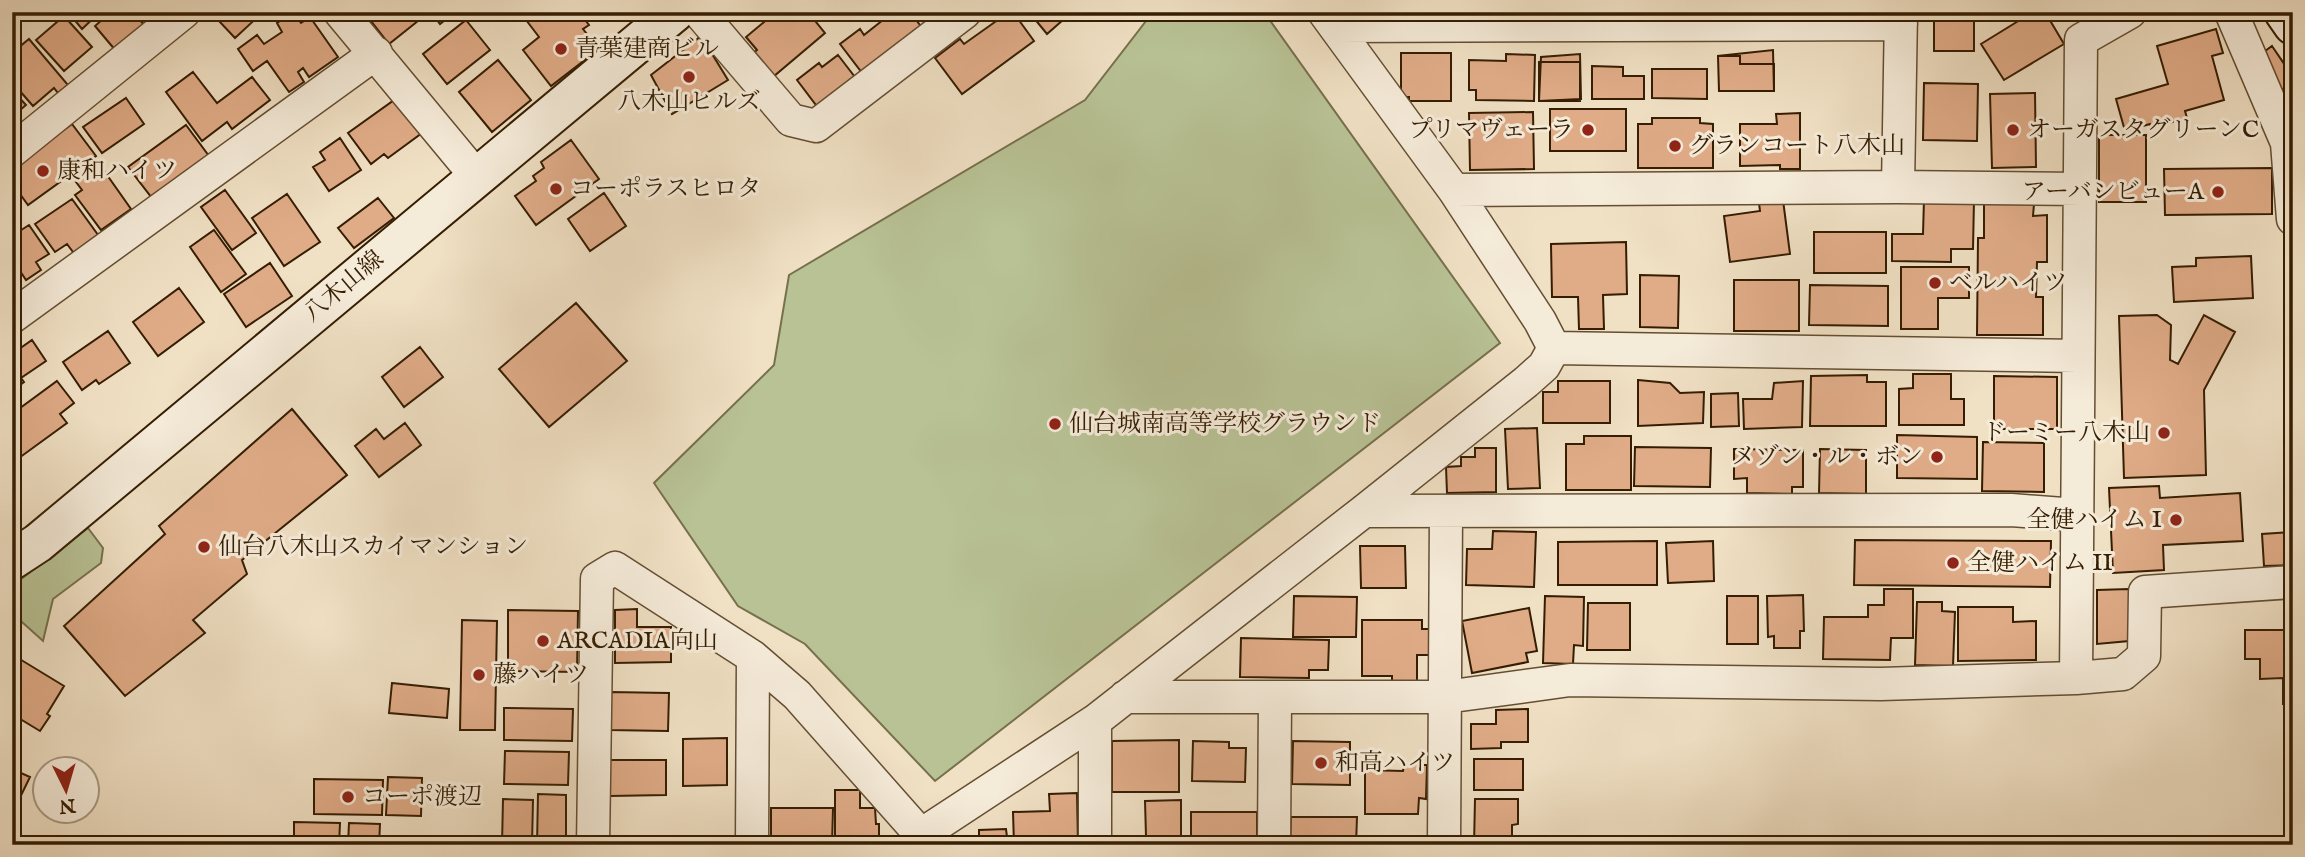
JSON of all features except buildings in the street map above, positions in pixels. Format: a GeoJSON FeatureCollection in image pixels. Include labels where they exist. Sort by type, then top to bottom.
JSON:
{"type":"FeatureCollection","features":[{"type":"Feature","properties":{"kind":"street"},"geometry":{"type":"LineString","coordinates":[[12,151],[184,12]]}},
{"type":"Feature","properties":{"kind":"street"},"geometry":{"type":"LineString","coordinates":[[340,12],[476,176]]}},
{"type":"Feature","properties":{"kind":"street","name":"八木山線"},"geometry":{"type":"LineString","coordinates":[[12,560],[38,543],[675,12]]}},
{"type":"Feature","properties":{"kind":"street"},"geometry":{"type":"LineString","coordinates":[[699,12],[791,120],[816,126],[965,12]]}},
{"type":"Feature","properties":{"kind":"street"},"geometry":{"type":"LineString","coordinates":[[2076,678],[2081,40],[2130,12]]}},
{"type":"Feature","properties":{"kind":"street"},"geometry":{"type":"LineString","coordinates":[[2231,12],[2290,143],[2293,219]]}},
{"type":"Feature","properties":{"kind":"street"},"geometry":{"type":"LineString","coordinates":[[2284,12],[2293,25]]}},
{"type":"Feature","properties":{"kind":"street"},"geometry":{"type":"LineString","coordinates":[[1330,19],[1901,18],[1898,187]]}},
{"type":"Feature","properties":{"kind":"street"},"geometry":{"type":"LineString","coordinates":[[1330,19],[1454,190],[1540,321],[1553,348]]}},
{"type":"Feature","properties":{"kind":"street"},"geometry":{"type":"LineString","coordinates":[[12,317],[376,53]]}},
{"type":"Feature","properties":{"kind":"street"},"geometry":{"type":"LineString","coordinates":[[1454,190],[1898,187],[2081,189]]}},
{"type":"Feature","properties":{"kind":"street"},"geometry":{"type":"LineString","coordinates":[[1553,348],[2077,356]]}},
{"type":"Feature","properties":{"kind":"street"},"geometry":{"type":"LineString","coordinates":[[593,845],[597,579],[615,568],[753,657],[797,695],[921,840],[1095,721],[1364,512],[1526,382],[1544,366],[1553,348]]}},
{"type":"Feature","properties":{"kind":"street"},"geometry":{"type":"LineString","coordinates":[[1364,512],[2011,510],[2076,515]]}},
{"type":"Feature","properties":{"kind":"street"},"geometry":{"type":"LineString","coordinates":[[1444,845],[1446,512]]}},
{"type":"Feature","properties":{"kind":"street"},"geometry":{"type":"LineString","coordinates":[[1125,697],[1445,697],[1570,680],[1881,684],[2123,674],[2144,656],[2144,592],[2293,582]]}},
{"type":"Feature","properties":{"kind":"street"},"geometry":{"type":"LineString","coordinates":[[752,845],[753,657]]}},
{"type":"Feature","properties":{"kind":"street"},"geometry":{"type":"LineString","coordinates":[[1274,845],[1275,698]]}},
{"type":"Feature","properties":{"kind":"street"},"geometry":{"type":"LineString","coordinates":[[1095,721],[1095,845]]}},
{"type":"Feature","properties":{"kind":"green space","name":"仙台城南高等学校グラウンド"},"geometry":{"type":"Polygon","coordinates":[[[1153,12],[1264,12],[1500,343],[935,781],[805,644],[738,606],[654,483],[774,365],[789,275],[1085,100],[1153,12]]]}},
{"type":"Feature","properties":{"kind":"green space"},"geometry":{"type":"Polygon","coordinates":[[[88,528],[103,548],[101,563],[53,599],[43,641],[12,613],[12,586],[88,528]]]}},
{"type":"Feature","properties":{"kind":"place","name":"青葉建商ビル"},"geometry":{"type":"Point","coordinates":[561,49]}},
{"type":"Feature","properties":{"kind":"place","name":"八木山ヒルズ"},"geometry":{"type":"Point","coordinates":[689,77]}},
{"type":"Feature","properties":{"kind":"place","name":"プリマヴェーラ"},"geometry":{"type":"Point","coordinates":[1588,130]}},
{"type":"Feature","properties":{"kind":"place","name":"オーガスタグリーンC"},"geometry":{"type":"Point","coordinates":[2013,130]}},
{"type":"Feature","properties":{"kind":"place","name":"グランコート八木山"},"geometry":{"type":"Point","coordinates":[1675,146]}},
{"type":"Feature","properties":{"kind":"place","name":"康和ハイツ"},"geometry":{"type":"Point","coordinates":[43,171]}},
{"type":"Feature","properties":{"kind":"place","name":"コーポラスヒロタ"},"geometry":{"type":"Point","coordinates":[556,189]}},
{"type":"Feature","properties":{"kind":"place","name":"アーバンビューA"},"geometry":{"type":"Point","coordinates":[2218,192]}},
{"type":"Feature","properties":{"kind":"place","name":"ベルハイツ"},"geometry":{"type":"Point","coordinates":[1935,283]}},
{"type":"Feature","properties":{"kind":"place","name":"仙台城南高等学校グラウンド"},"geometry":{"type":"Point","coordinates":[1055,424]}},
{"type":"Feature","properties":{"kind":"place","name":"ドーミー八木山"},"geometry":{"type":"Point","coordinates":[2164,433]}},
{"type":"Feature","properties":{"kind":"place","name":"メゾン・ル・ボン"},"geometry":{"type":"Point","coordinates":[1937,457]}},
{"type":"Feature","properties":{"kind":"place","name":"全健ハイム I"},"geometry":{"type":"Point","coordinates":[2176,520]}},
{"type":"Feature","properties":{"kind":"place","name":"仙台八木山スカイマンション"},"geometry":{"type":"Point","coordinates":[204,547]}},
{"type":"Feature","properties":{"kind":"place","name":"全健ハイム II"},"geometry":{"type":"Point","coordinates":[1953,563]}},
{"type":"Feature","properties":{"kind":"place","name":"ARCADIA向山"},"geometry":{"type":"Point","coordinates":[543,641]}},
{"type":"Feature","properties":{"kind":"place","name":"藤ハイツ"},"geometry":{"type":"Point","coordinates":[479,675]}},
{"type":"Feature","properties":{"kind":"place","name":"和高ハイツ"},"geometry":{"type":"Point","coordinates":[1321,763]}},
{"type":"Feature","properties":{"kind":"place","name":"コーポ渡辺"},"geometry":{"type":"Point","coordinates":[348,797]}}]}
